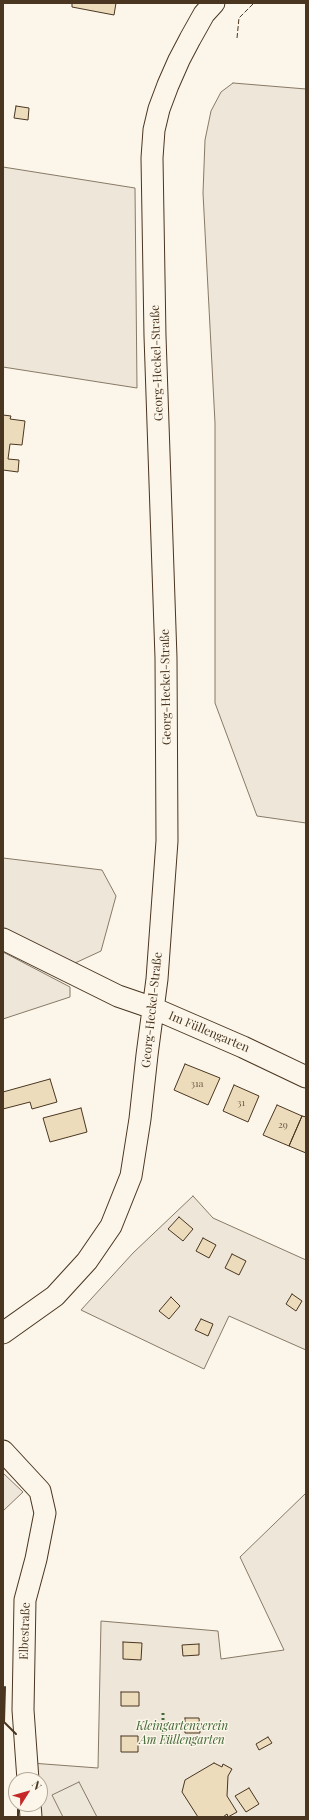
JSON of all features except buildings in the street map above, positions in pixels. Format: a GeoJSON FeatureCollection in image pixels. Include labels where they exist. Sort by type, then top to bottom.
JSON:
{"type":"FeatureCollection","features":[{"type":"Feature","properties":{"kind":"street","name":"Georg-Heckel-Straße"},"geometry":{"type":"LineString","coordinates":[[3,1333],[55,1296],[87,1261],[111,1226],[131,1176],[140,1119],[153,1008],[167,841],[166,658],[155,336],[152,158],[154,130],[159,109],[168,85],[179,60],[204,14],[214,3]]}},
{"type":"Feature","properties":{"kind":"street","name":"Im Füllengarten"},"geometry":{"type":"LineString","coordinates":[[3,939],[118,996],[153,1008],[243,1047],[306,1077]]}},
{"type":"Feature","properties":{"kind":"street","name":"Elbestraße"},"geometry":{"type":"LineString","coordinates":[[3,1451],[40,1491],[45,1513],[36,1559],[25,1600],[23,1710],[27,1772]]}},
{"type":"Feature","properties":{"kind":"green space"},"geometry":{"type":"Polygon","coordinates":[[[233,83],[306,89],[306,823],[257,816],[215,703],[215,423],[203,193],[205,140],[211,111],[221,92],[233,83]]]}},
{"type":"Feature","properties":{"kind":"green space"},"geometry":{"type":"Polygon","coordinates":[[[3,167],[135,188],[137,388],[3,367],[3,167]]]}},
{"type":"Feature","properties":{"kind":"green space"},"geometry":{"type":"Polygon","coordinates":[[[3,858],[102,870],[116,896],[101,951],[73,964],[3,929],[3,858]]]}},
{"type":"Feature","properties":{"kind":"green space"},"geometry":{"type":"Polygon","coordinates":[[[3,952],[70,987],[70,997],[3,1019],[3,952]]]}},
{"type":"Feature","properties":{"kind":"green space"},"geometry":{"type":"Polygon","coordinates":[[[193,1196],[213,1218],[306,1260],[306,1350],[229,1316],[204,1369],[81,1310],[133,1253],[193,1196]]]}},
{"type":"Feature","properties":{"kind":"green space"},"geometry":{"type":"Polygon","coordinates":[[[3,1473],[23,1492],[3,1511],[3,1473]]]}},
{"type":"Feature","properties":{"kind":"green space","name":"Kleingartenverein Am Füllengarten"},"geometry":{"type":"Polygon","coordinates":[[[306,1493],[306,1817],[37,1817],[38,1812],[48,1812],[48,1772],[32,1772],[31,1763],[98,1768],[101,1621],[218,1631],[221,1659],[284,1650],[240,1557],[306,1493]]]}},
{"type":"Feature","properties":{"kind":"shaded area"},"geometry":{"type":"Polygon","coordinates":[[[79,1782],[97,1817],[63,1817],[52,1795],[79,1782]]]}},
{"type":"Feature","properties":{"kind":"hedge"},"geometry":{"type":"LineString","coordinates":[[163,1713],[163,1742],[210,1742]]}},
{"type":"Feature","properties":{"kind":"fence"},"geometry":{"type":"LineString","coordinates":[[237,38],[239,18],[254,3]]}},
{"type":"Feature","properties":{"kind":"wall"},"geometry":{"type":"LineString","coordinates":[[5,1687],[4,1722],[16,1734]]}},
{"type":"Feature","properties":{"kind":"wall"},"geometry":{"type":"LineString","coordinates":[[18,1812],[18,1817]]}}]}
